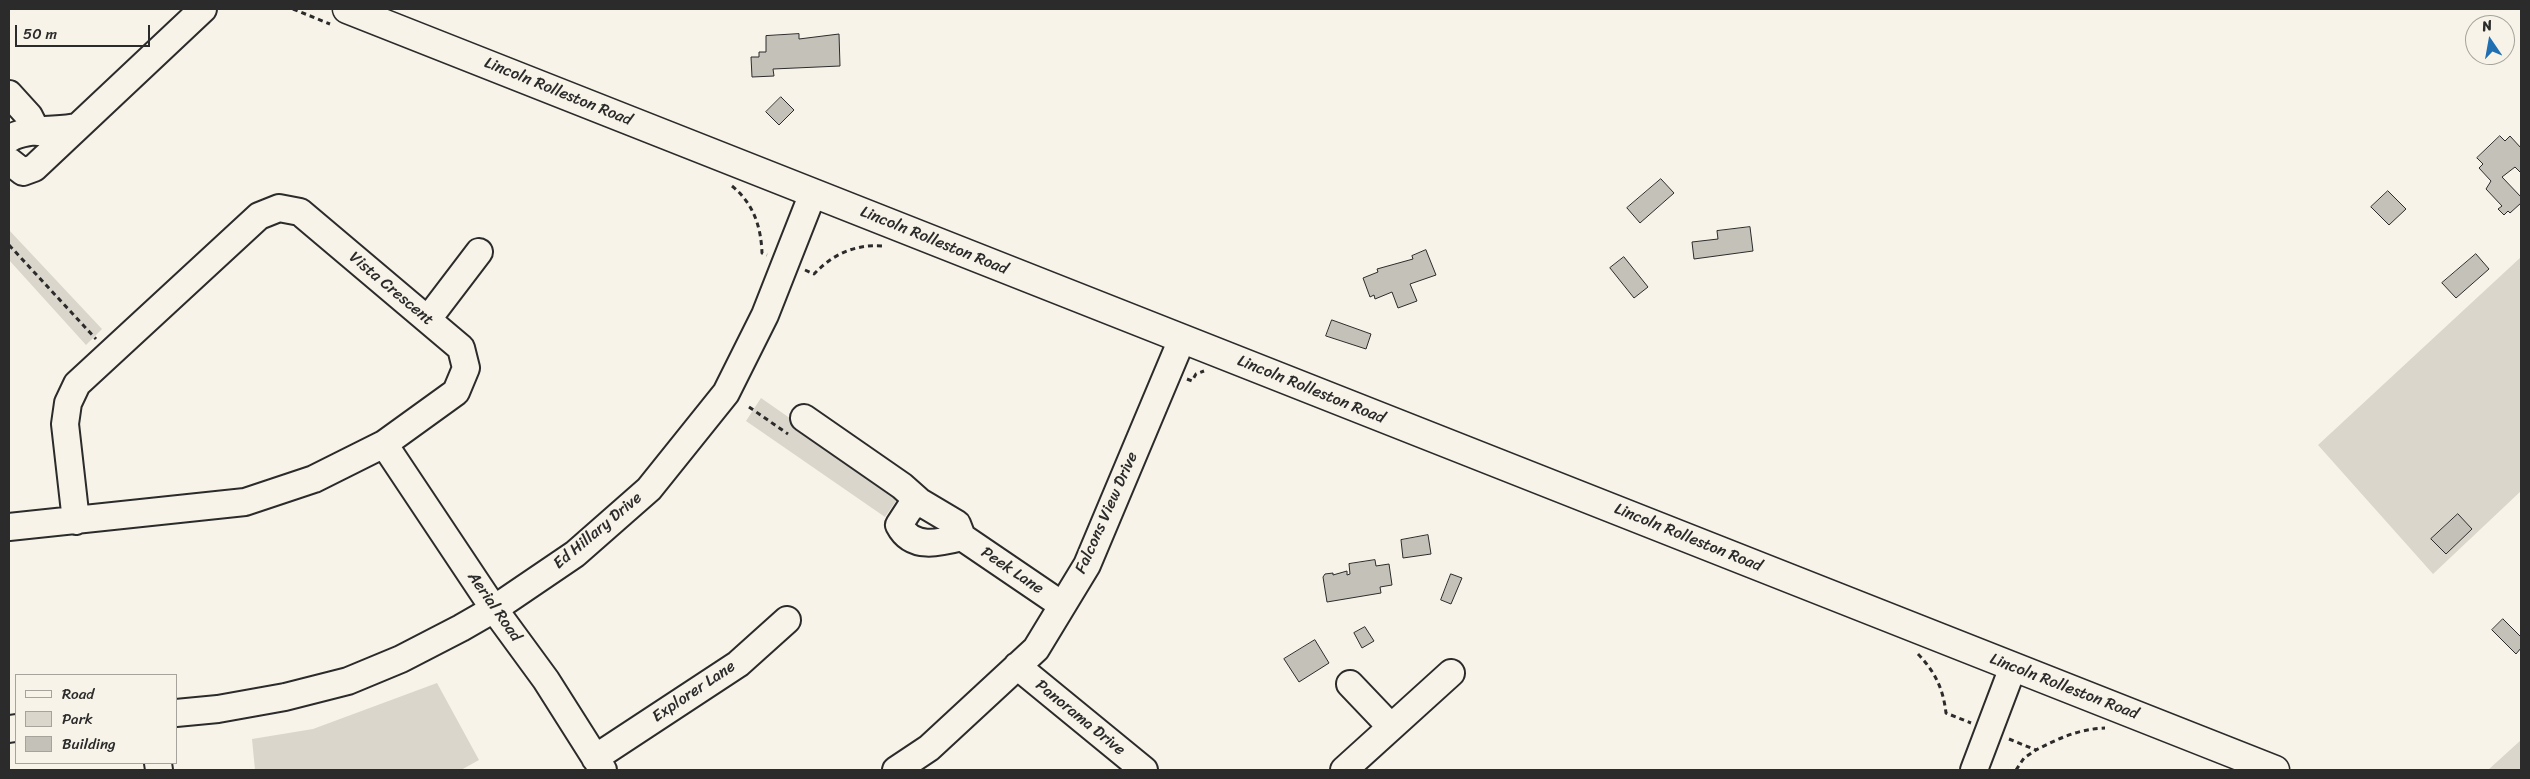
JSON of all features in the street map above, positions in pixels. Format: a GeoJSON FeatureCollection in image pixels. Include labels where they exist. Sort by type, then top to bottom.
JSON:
{"type":"FeatureCollection","features":[{"type":"Feature","properties":{"kind":"main road","name":"Lincoln Rolleston Road"},"geometry":{"type":"LineString","coordinates":[[347,9],[2275,770]]}},
{"type":"Feature","properties":{"kind":"street"},"geometry":{"type":"LineString","coordinates":[[9,161],[24,172],[34,168],[203,9]]}},
{"type":"Feature","properties":{"kind":"street"},"geometry":{"type":"LineString","coordinates":[[9,94],[29,116],[37,132]]}},
{"type":"Feature","properties":{"kind":"street"},"geometry":{"type":"LineString","coordinates":[[9,140],[14,136],[77,127]]}},
{"type":"Feature","properties":{"kind":"street","name":"Ed Hillary Drive"},"geometry":{"type":"LineString","coordinates":[[178,713],[237,706],[348,681],[401,659],[494,609],[575,554],[649,489],[726,393],[765,315],[813,193]]}},
{"type":"Feature","properties":{"kind":"street","name":"Vista Crescent"},"geometry":{"type":"LineString","coordinates":[[9,527],[76,520],[245,502],[314,479],[384,444],[456,392],[466,368],[461,348],[300,212],[279,208],[259,216],[77,384],[68,403],[65,424],[76,520]]}},
{"type":"Feature","properties":{"kind":"street"},"geometry":{"type":"LineString","coordinates":[[428,319],[479,252]]}},
{"type":"Feature","properties":{"kind":"street","name":"Falcons View Drive"},"geometry":{"type":"LineString","coordinates":[[896,770],[929,748],[1036,649],[1087,565],[1182,339]]}},
{"type":"Feature","properties":{"kind":"street","name":"Peek Lane"},"geometry":{"type":"LineString","coordinates":[[804,418],[902,486],[920,502],[957,524],[962,537],[1062,605]]}},
{"type":"Feature","properties":{"kind":"street","name":"Aerial Road"},"geometry":{"type":"LineString","coordinates":[[384,444],[494,609],[546,680],[599,764]]}},
{"type":"Feature","properties":{"kind":"street"},"geometry":{"type":"LineString","coordinates":[[920,502],[910,508],[899,525],[903,534],[922,544],[962,537]]}},
{"type":"Feature","properties":{"kind":"street","name":"Explorer Lane"},"geometry":{"type":"LineString","coordinates":[[599,764],[738,664],[787,620]]}},
{"type":"Feature","properties":{"kind":"street","name":"Panorama Drive"},"geometry":{"type":"LineString","coordinates":[[1017,666],[1144,770]]}},
{"type":"Feature","properties":{"kind":"street"},"geometry":{"type":"LineString","coordinates":[[1974,770],[2013,667]]}},
{"type":"Feature","properties":{"kind":"street"},"geometry":{"type":"LineString","coordinates":[[1344,770],[1450,673]]}},
{"type":"Feature","properties":{"kind":"street"},"geometry":{"type":"LineString","coordinates":[[1350,684],[1391,727]]}},
{"type":"Feature","properties":{"kind":"path"},"geometry":{"type":"LineString","coordinates":[[9,245],[97,340]]}},
{"type":"Feature","properties":{"kind":"path"},"geometry":{"type":"LineString","coordinates":[[802,269],[814,274],[843,252],[869,246],[887,246]]}},
{"type":"Feature","properties":{"kind":"path"},"geometry":{"type":"LineString","coordinates":[[2016,770],[2024,758],[2064,735],[2088,729],[2108,728]]}},
{"type":"Feature","properties":{"kind":"path"},"geometry":{"type":"LineString","coordinates":[[2006,738],[2036,750]]}},
{"type":"Feature","properties":{"kind":"green space"},"geometry":{"type":"Polygon","coordinates":[[[9,230],[102,329],[86,345],[9,260],[9,230]]]}},
{"type":"Feature","properties":{"kind":"green space"},"geometry":{"type":"Polygon","coordinates":[[[2521,257],[2521,491],[2433,574],[2318,445],[2521,257]]]}},
{"type":"Feature","properties":{"kind":"green space"},"geometry":{"type":"Polygon","coordinates":[[[761,398],[900,495],[885,517],[746,421],[761,398]]]}},
{"type":"Feature","properties":{"kind":"green space"},"geometry":{"type":"Polygon","coordinates":[[[437,683],[479,760],[461,770],[255,770],[252,739],[313,729],[437,683]]]}},
{"type":"Feature","properties":{"kind":"green space"},"geometry":{"type":"Polygon","coordinates":[[[2521,740],[2521,770],[2488,770],[2521,740]]]}},
{"type":"Feature","properties":{"kind":"building"},"geometry":{"type":"Polygon","coordinates":[[[799,34],[799,39],[839,34],[840,66],[773,69],[774,76],[752,77],[751,57],[759,57],[759,52],[766,52],[766,36],[799,34]]]}},
{"type":"Feature","properties":{"kind":"building"},"geometry":{"type":"Polygon","coordinates":[[[781,97],[794,110],[779,125],[766,112],[781,97]]]}},
{"type":"Feature","properties":{"kind":"building"},"geometry":{"type":"Polygon","coordinates":[[[2500,136],[2505,141],[2510,136],[2521,148],[2521,173],[2515,167],[2502,177],[2521,197],[2521,203],[2510,213],[2508,211],[2504,215],[2498,209],[2502,206],[2486,189],[2491,181],[2479,168],[2483,164],[2477,158],[2500,136]]]}},
{"type":"Feature","properties":{"kind":"building"},"geometry":{"type":"Polygon","coordinates":[[[1661,179],[1674,193],[1640,223],[1627,208],[1661,179]]]}},
{"type":"Feature","properties":{"kind":"building"},"geometry":{"type":"Polygon","coordinates":[[[2388,191],[2406,209],[2389,225],[2371,207],[2388,191]]]}},
{"type":"Feature","properties":{"kind":"building"},"geometry":{"type":"Polygon","coordinates":[[[1750,227],[1753,251],[1694,259],[1692,242],[1718,239],[1717,231],[1750,227]]]}},
{"type":"Feature","properties":{"kind":"building"},"geometry":{"type":"Polygon","coordinates":[[[1426,250],[1436,275],[1410,284],[1417,301],[1398,308],[1392,292],[1375,299],[1374,295],[1370,297],[1363,278],[1378,272],[1377,269],[1413,259],[1412,256],[1426,250]]]}},
{"type":"Feature","properties":{"kind":"building"},"geometry":{"type":"Polygon","coordinates":[[[2476,254],[2489,269],[2456,298],[2442,283],[2476,254]]]}},
{"type":"Feature","properties":{"kind":"building"},"geometry":{"type":"Polygon","coordinates":[[[1624,257],[1648,287],[1634,298],[1610,268],[1624,257]]]}},
{"type":"Feature","properties":{"kind":"building"},"geometry":{"type":"Polygon","coordinates":[[[1332,320],[1371,334],[1366,349],[1326,336],[1332,320]]]}},
{"type":"Feature","properties":{"kind":"building"},"geometry":{"type":"Polygon","coordinates":[[[2458,514],[2472,529],[2446,554],[2431,539],[2458,514]]]}},
{"type":"Feature","properties":{"kind":"building"},"geometry":{"type":"Polygon","coordinates":[[[1428,535],[1431,554],[1403,558],[1401,540],[1428,535]]]}},
{"type":"Feature","properties":{"kind":"building"},"geometry":{"type":"Polygon","coordinates":[[[1375,560],[1376,566],[1389,564],[1392,585],[1380,587],[1381,593],[1327,602],[1323,577],[1325,574],[1333,573],[1333,575],[1347,571],[1347,575],[1350,574],[1349,564],[1375,560]]]}},
{"type":"Feature","properties":{"kind":"building"},"geometry":{"type":"Polygon","coordinates":[[[1451,574],[1462,578],[1451,604],[1441,600],[1451,574]]]}},
{"type":"Feature","properties":{"kind":"building"},"geometry":{"type":"Polygon","coordinates":[[[2503,619],[2521,637],[2521,648],[2516,654],[2492,630],[2503,619]]]}},
{"type":"Feature","properties":{"kind":"building"},"geometry":{"type":"Polygon","coordinates":[[[1365,627],[1374,641],[1362,648],[1354,633],[1365,627]]]}},
{"type":"Feature","properties":{"kind":"building"},"geometry":{"type":"Polygon","coordinates":[[[1315,640],[1329,663],[1299,682],[1284,659],[1315,640]]]}}]}
